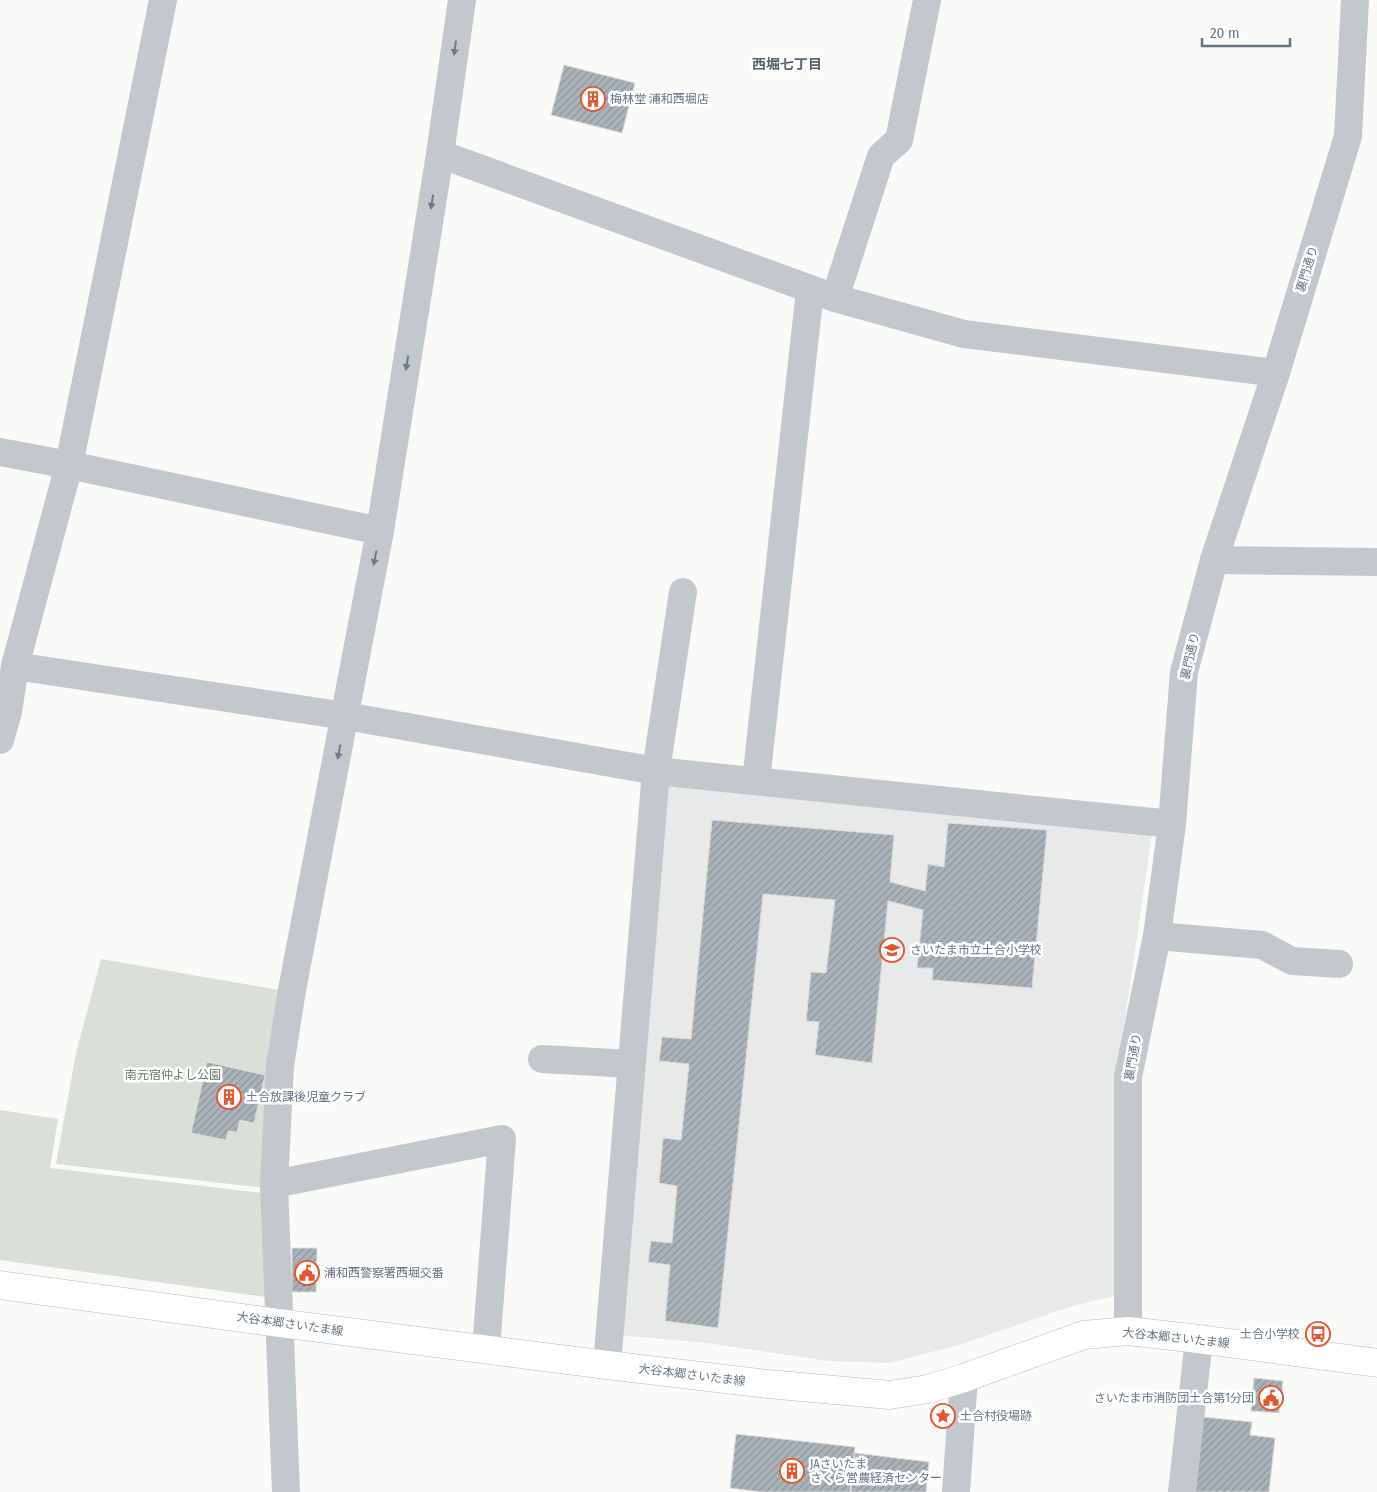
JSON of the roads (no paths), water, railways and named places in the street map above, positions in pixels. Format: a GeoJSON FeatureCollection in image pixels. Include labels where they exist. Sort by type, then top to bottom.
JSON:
{"type":"FeatureCollection","features":[{"type":"Feature","properties":{"kind":"main road","name":"大谷本郷さいたま線"},"geometry":{"type":"LineString","coordinates":[[0,1285],[606,1365],[768,1384],[890,1395],[928,1389],[964,1378],[1084,1335],[1128,1331],[1377,1362]]}},
{"type":"Feature","properties":{"kind":"street"},"geometry":{"type":"LineString","coordinates":[[0,740],[4,711],[15,666],[69,465],[163,0]]}},
{"type":"Feature","properties":{"kind":"street"},"geometry":{"type":"LineString","coordinates":[[286,1492],[274,1184],[280,1066],[292,990],[380,531],[440,154],[462,0]]}},
{"type":"Feature","properties":{"kind":"street"},"geometry":{"type":"LineString","coordinates":[[836,298],[881,156],[899,140],[927,0]]}},
{"type":"Feature","properties":{"kind":"street","name":"裏門通り"},"geometry":{"type":"LineString","coordinates":[[1128,1331],[1128,1077],[1157,936],[1172,824],[1184,672],[1214,560],[1276,373],[1348,136],[1355,0]]}},
{"type":"Feature","properties":{"kind":"street"},"geometry":{"type":"LineString","coordinates":[[440,154],[810,290],[964,334],[1276,373]]}},
{"type":"Feature","properties":{"kind":"street"},"geometry":{"type":"LineString","coordinates":[[756,781],[810,290]]}},
{"type":"Feature","properties":{"kind":"street"},"geometry":{"type":"LineString","coordinates":[[0,452],[380,531]]}},
{"type":"Feature","properties":{"kind":"street"},"geometry":{"type":"LineString","coordinates":[[1214,560],[1377,562]]}},
{"type":"Feature","properties":{"kind":"street"},"geometry":{"type":"LineString","coordinates":[[606,1365],[656,771],[684,592]]}},
{"type":"Feature","properties":{"kind":"street"},"geometry":{"type":"LineString","coordinates":[[15,666],[346,716],[656,771],[1172,824]]}},
{"type":"Feature","properties":{"kind":"street"},"geometry":{"type":"LineString","coordinates":[[1157,936],[1262,945],[1292,961],[1339,964]]}},
{"type":"Feature","properties":{"kind":"street"},"geometry":{"type":"LineString","coordinates":[[542,1059],[632,1064]]}},
{"type":"Feature","properties":{"kind":"street"},"geometry":{"type":"LineString","coordinates":[[274,1184],[502,1139],[486,1349]]}},
{"type":"Feature","properties":{"kind":"street"},"geometry":{"type":"LineString","coordinates":[[1182,1492],[1199,1339]]}},
{"type":"Feature","properties":{"kind":"street"},"geometry":{"type":"LineString","coordinates":[[956,1492],[964,1378]]}},
{"type":"Feature","properties":{"kind":"place","name":"梅林堂 浦和西堀店"},"geometry":{"type":"Point","coordinates":[593,99]}},
{"type":"Feature","properties":{"kind":"place","name":"さいたま市立土合小学校"},"geometry":{"type":"Point","coordinates":[892,950]}},
{"type":"Feature","properties":{"kind":"place","name":"土合放課後児童クラブ"},"geometry":{"type":"Point","coordinates":[229,1097]}},
{"type":"Feature","properties":{"kind":"place","name":"浦和西警察署西堀交番"},"geometry":{"type":"Point","coordinates":[307,1273]}},
{"type":"Feature","properties":{"kind":"place","name":"土合小学校"},"geometry":{"type":"Point","coordinates":[1318,1334]}},
{"type":"Feature","properties":{"kind":"place","name":"さいたま市消防団土合第1分団"},"geometry":{"type":"Point","coordinates":[1271,1398]}},
{"type":"Feature","properties":{"kind":"place","name":"土合村役場跡"},"geometry":{"type":"Point","coordinates":[943,1416]}},
{"type":"Feature","properties":{"kind":"place","name":"JAさいたま さくら営農経済センター"},"geometry":{"type":"Point","coordinates":[792,1471]}},
{"type":"Feature","properties":{"kind":"district","name":"西堀七丁目"},"geometry":{"type":"Point","coordinates":[787,64]}},
{"type":"Feature","properties":{"kind":"park label","name":"南元宿仲よし公園"},"geometry":{"type":"Point","coordinates":[173,1075]}}]}
